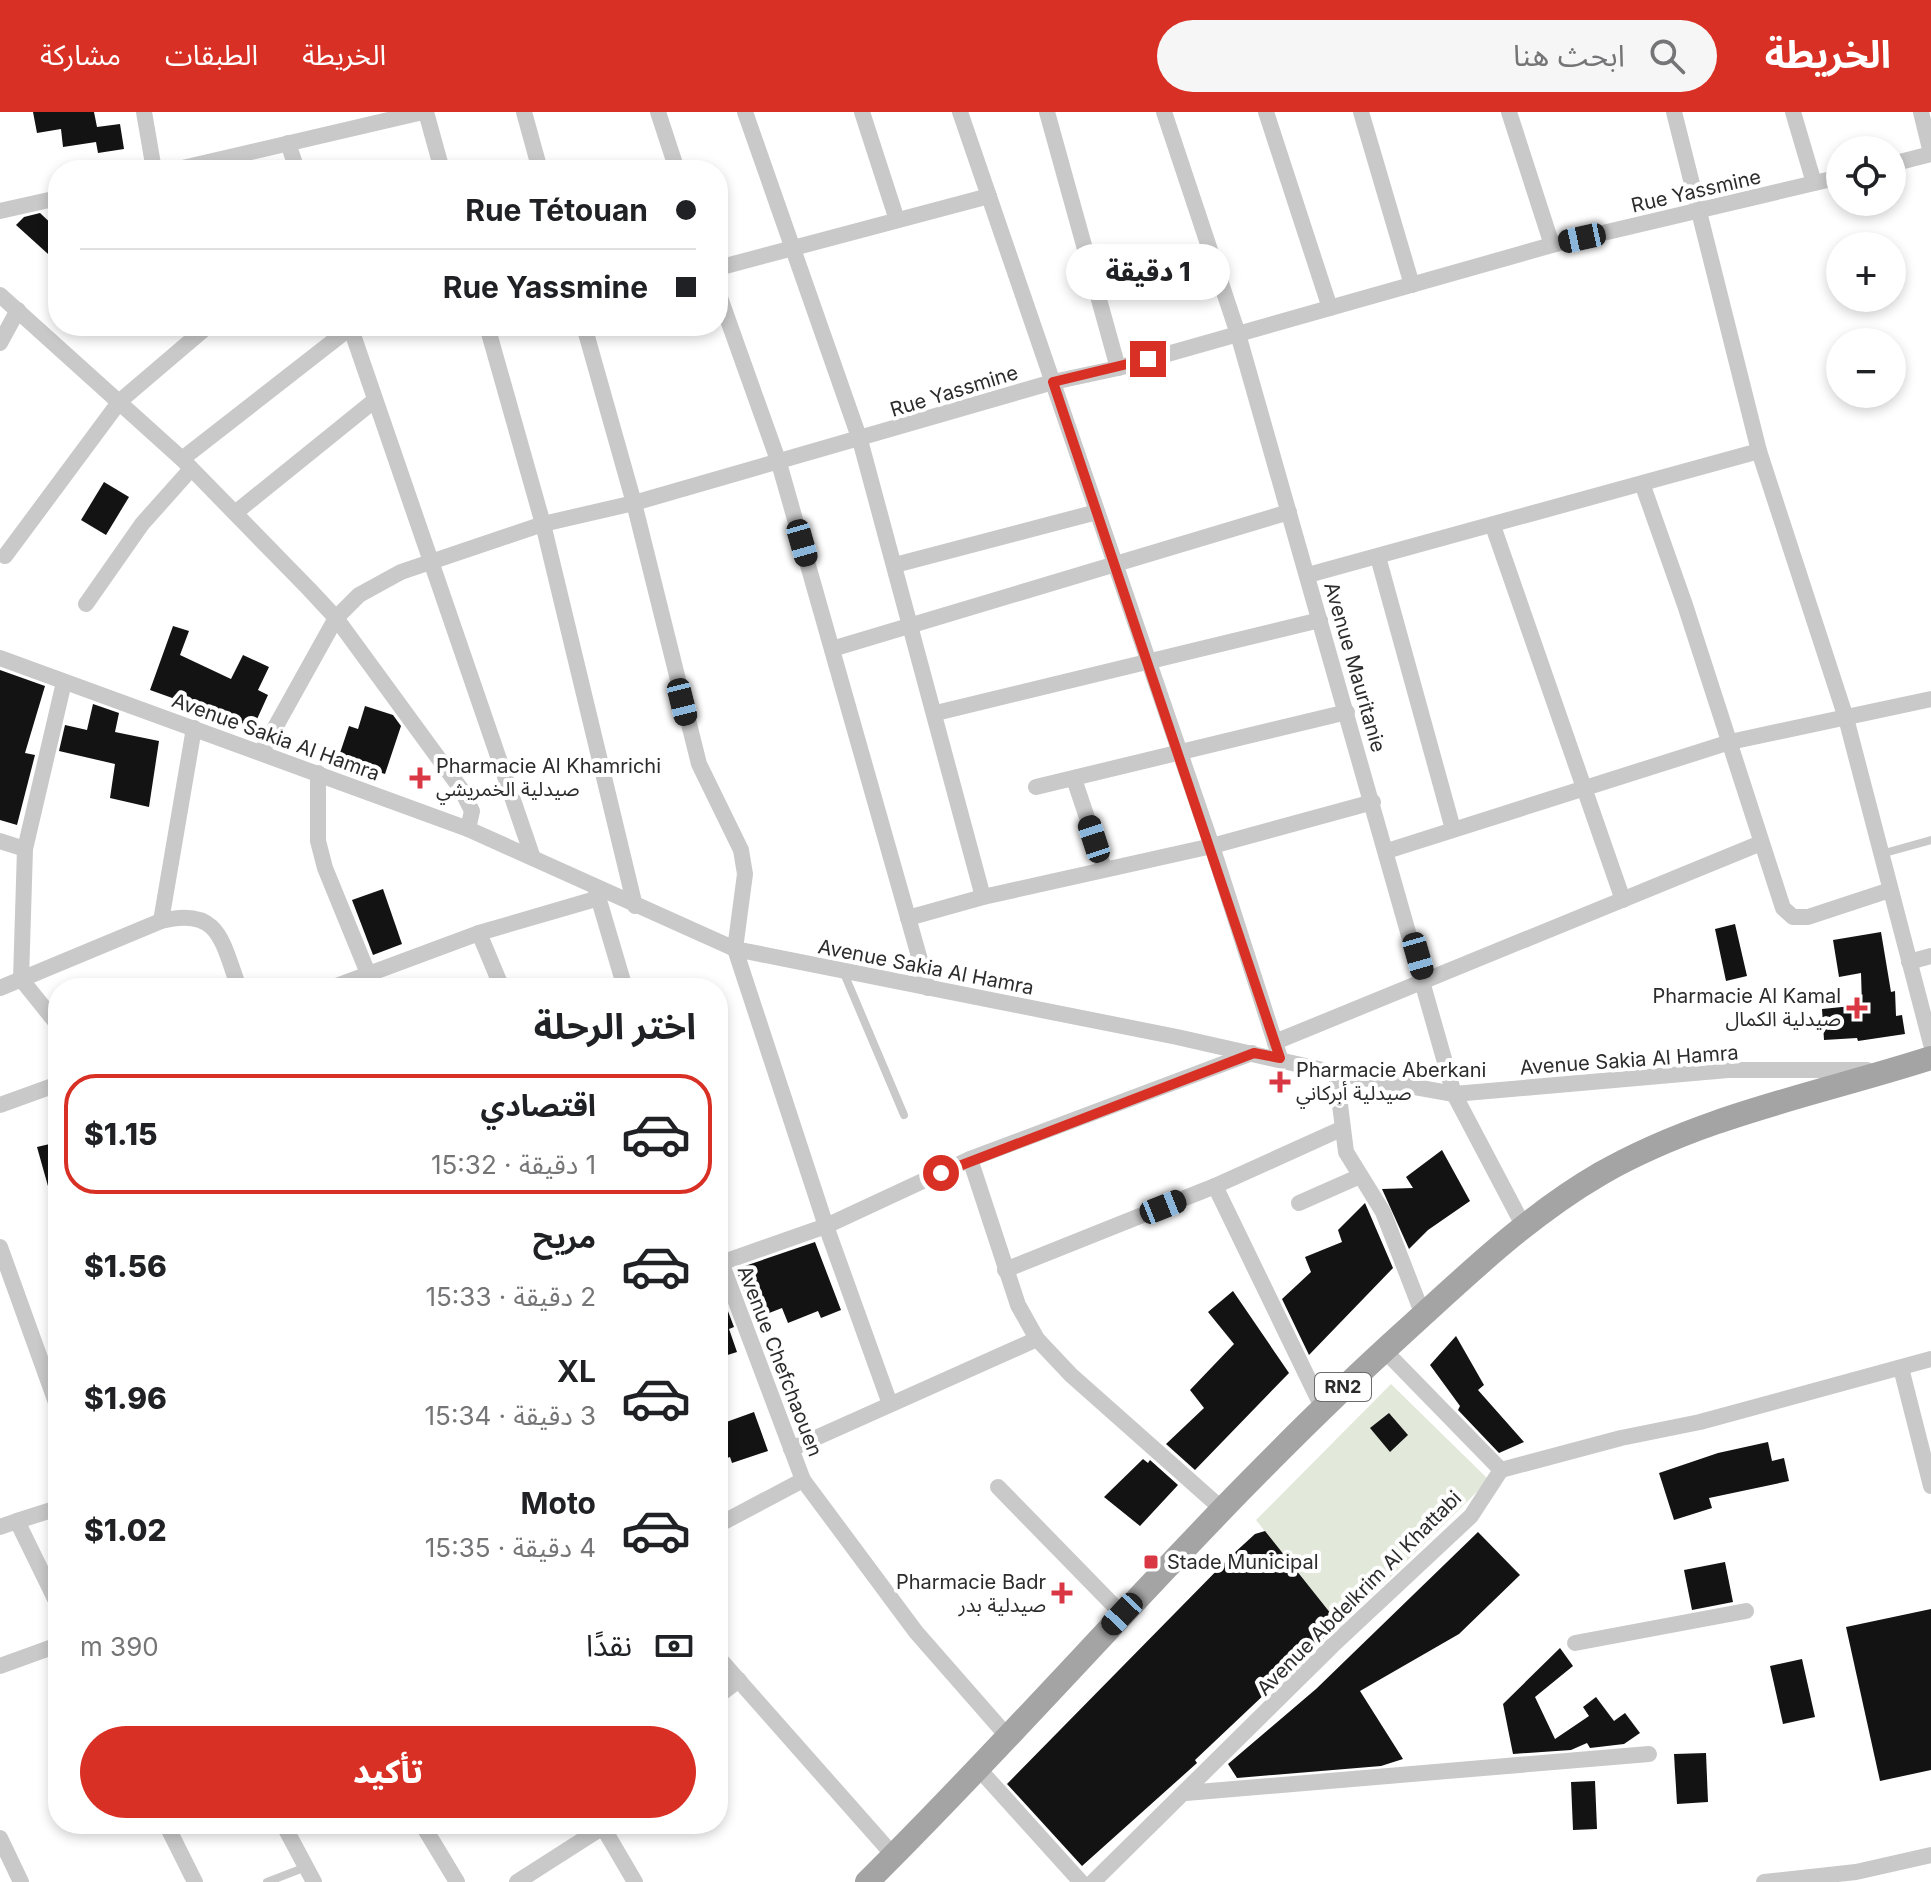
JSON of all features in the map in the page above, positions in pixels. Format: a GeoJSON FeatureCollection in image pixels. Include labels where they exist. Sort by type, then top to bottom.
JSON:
{"type":"FeatureCollection","features":[{"type":"Feature","properties":{"kind":"main road","name":"RN2"},"geometry":{"type":"LineString","coordinates":[[867,1882],[1322,1407],[1523,1225],[1601,1174],[1700,1128],[1768,1102],[1931,1058]]}},
{"type":"Feature","properties":{"kind":"street"},"geometry":{"type":"LineString","coordinates":[[144,112],[152,160]]}},
{"type":"Feature","properties":{"kind":"street"},"geometry":{"type":"LineString","coordinates":[[216,160],[424,112],[439,160]]}},
{"type":"Feature","properties":{"kind":"street"},"geometry":{"type":"LineString","coordinates":[[524,112],[537,160]]}},
{"type":"Feature","properties":{"kind":"street"},"geometry":{"type":"LineString","coordinates":[[658,112],[674,160]]}},
{"type":"Feature","properties":{"kind":"street"},"geometry":{"type":"LineString","coordinates":[[745,112],[860,440],[936,713],[983,897]]}},
{"type":"Feature","properties":{"kind":"street"},"geometry":{"type":"LineString","coordinates":[[862,112],[897,220]]}},
{"type":"Feature","properties":{"kind":"street"},"geometry":{"type":"LineString","coordinates":[[960,112],[1212,846],[1277,1050],[1425,982],[1761,843]]}},
{"type":"Feature","properties":{"kind":"street"},"geometry":{"type":"LineString","coordinates":[[1047,112],[1118,368]]}},
{"type":"Feature","properties":{"kind":"street","name":"Avenue Mauritanie"},"geometry":{"type":"LineString","coordinates":[[1164,112],[1238,334],[1425,982],[1454,1094],[1523,1225]]}},
{"type":"Feature","properties":{"kind":"street"},"geometry":{"type":"LineString","coordinates":[[1266,112],[1330,308]]}},
{"type":"Feature","properties":{"kind":"street"},"geometry":{"type":"LineString","coordinates":[[1361,112],[1412,285]]}},
{"type":"Feature","properties":{"kind":"street"},"geometry":{"type":"LineString","coordinates":[[1509,112],[1552,245]]}},
{"type":"Feature","properties":{"kind":"street"},"geometry":{"type":"LineString","coordinates":[[1674,112],[1759,451],[1846,718],[1931,1044]]}},
{"type":"Feature","properties":{"kind":"street"},"geometry":{"type":"LineString","coordinates":[[1793,112],[1814,183]]}},
{"type":"Feature","properties":{"kind":"street"},"geometry":{"type":"LineString","coordinates":[[1906,160],[1931,153],[1921,112]]}},
{"type":"Feature","properties":{"kind":"street"},"geometry":{"type":"LineString","coordinates":[[288,143],[294,160]]}},
{"type":"Feature","properties":{"kind":"street","name":"Rue Yassmine"},"geometry":{"type":"LineString","coordinates":[[262,751],[336,618],[379,582],[429,560],[543,524],[634,503],[779,463],[1053,382],[1118,368],[1552,245],[1826,180]]}},
{"type":"Feature","properties":{"kind":"street"},"geometry":{"type":"LineString","coordinates":[[728,265],[989,196]]}},
{"type":"Feature","properties":{"kind":"street"},"geometry":{"type":"LineString","coordinates":[[0,211],[48,200]]}},
{"type":"Feature","properties":{"kind":"street"},"geometry":{"type":"LineString","coordinates":[[0,295],[186,464],[336,618],[461,789],[472,811],[468,829]]}},
{"type":"Feature","properties":{"kind":"street"},"geometry":{"type":"LineString","coordinates":[[0,343],[18,310]]}},
{"type":"Feature","properties":{"kind":"street"},"geometry":{"type":"LineString","coordinates":[[728,320],[779,463],[928,988]]}},
{"type":"Feature","properties":{"kind":"street"},"geometry":{"type":"LineString","coordinates":[[5,556],[120,401],[196,336]]}},
{"type":"Feature","properties":{"kind":"street"},"geometry":{"type":"LineString","coordinates":[[86,604],[186,464],[339,336]]}},
{"type":"Feature","properties":{"kind":"street"},"geometry":{"type":"LineString","coordinates":[[353,336],[533,858]]}},
{"type":"Feature","properties":{"kind":"street"},"geometry":{"type":"LineString","coordinates":[[490,336],[543,524],[635,906]]}},
{"type":"Feature","properties":{"kind":"street"},"geometry":{"type":"LineString","coordinates":[[587,336],[634,503],[699,764],[741,850],[745,874],[735,949],[826,1226],[890,1404]]}},
{"type":"Feature","properties":{"kind":"street"},"geometry":{"type":"LineString","coordinates":[[235,513],[375,400]]}},
{"type":"Feature","properties":{"kind":"street"},"geometry":{"type":"LineString","coordinates":[[1308,575],[1643,486],[1759,451]]}},
{"type":"Feature","properties":{"kind":"street"},"geometry":{"type":"LineString","coordinates":[[1643,486],[1783,908],[1793,917],[1808,917],[1890,890]]}},
{"type":"Feature","properties":{"kind":"street"},"geometry":{"type":"LineString","coordinates":[[895,565],[1097,512]]}},
{"type":"Feature","properties":{"kind":"street"},"geometry":{"type":"LineString","coordinates":[[832,649],[1289,512]]}},
{"type":"Feature","properties":{"kind":"street"},"geometry":{"type":"LineString","coordinates":[[1493,526],[1623,900]]}},
{"type":"Feature","properties":{"kind":"street"},"geometry":{"type":"LineString","coordinates":[[1378,557],[1453,829]]}},
{"type":"Feature","properties":{"kind":"street"},"geometry":{"type":"LineString","coordinates":[[936,713],[1320,620]]}},
{"type":"Feature","properties":{"kind":"street","name":"Avenue Sakia Al Hamra"},"geometry":{"type":"LineString","coordinates":[[0,658],[262,751],[468,829],[533,858],[597,892],[735,949],[1254,1053],[1277,1050],[1336,1073],[1454,1094],[1728,1070],[1892,1070]]}},
{"type":"Feature","properties":{"kind":"street"},"geometry":{"type":"LineString","coordinates":[[48,1013],[21,979],[25,849],[64,682]]}},
{"type":"Feature","properties":{"kind":"street"},"geometry":{"type":"LineString","coordinates":[[1387,851],[1730,742],[1931,699]]}},
{"type":"Feature","properties":{"kind":"street"},"geometry":{"type":"LineString","coordinates":[[1036,787],[1347,712]]}},
{"type":"Feature","properties":{"kind":"street"},"geometry":{"type":"LineString","coordinates":[[161,921],[194,728]]}},
{"type":"Feature","properties":{"kind":"street"},"geometry":{"type":"LineString","coordinates":[[318,773],[318,841],[325,868],[371,978]]}},
{"type":"Feature","properties":{"kind":"street"},"geometry":{"type":"LineString","coordinates":[[1074,779],[1104,868]]}},
{"type":"Feature","properties":{"kind":"street"},"geometry":{"type":"LineString","coordinates":[[908,918],[1104,868],[1212,846],[1373,802]]}},
{"type":"Feature","properties":{"kind":"street"},"geometry":{"type":"LineString","coordinates":[[0,841],[25,849]]}},
{"type":"Feature","properties":{"kind":"street"},"geometry":{"type":"LineString","coordinates":[[379,978],[479,933],[597,892],[622,978]]}},
{"type":"Feature","properties":{"kind":"street"},"geometry":{"type":"LineString","coordinates":[[0,988],[161,921],[184,915],[201,917],[211,924],[235,978]]}},
{"type":"Feature","properties":{"kind":"street"},"geometry":{"type":"LineString","coordinates":[[479,933],[498,978]]}},
{"type":"Feature","properties":{"kind":"street"},"geometry":{"type":"LineString","coordinates":[[1909,962],[1931,956]]}},
{"type":"Feature","properties":{"kind":"street"},"geometry":{"type":"LineString","coordinates":[[728,1260],[826,1226],[970,1159],[1254,1053]]}},
{"type":"Feature","properties":{"kind":"street"},"geometry":{"type":"LineString","coordinates":[[1336,1073],[1341,1129],[1358,1177],[1383,1212],[1423,1315]]}},
{"type":"Feature","properties":{"kind":"street"},"geometry":{"type":"LineString","coordinates":[[0,1105],[48,1088]]}},
{"type":"Feature","properties":{"kind":"street"},"geometry":{"type":"LineString","coordinates":[[1005,1270],[1215,1186],[1341,1129]]}},
{"type":"Feature","properties":{"kind":"street"},"geometry":{"type":"LineString","coordinates":[[970,1159],[1018,1305],[1037,1339],[1071,1375],[1222,1509]]}},
{"type":"Feature","properties":{"kind":"street"},"geometry":{"type":"LineString","coordinates":[[1299,1203],[1358,1177]]}},
{"type":"Feature","properties":{"kind":"street"},"geometry":{"type":"LineString","coordinates":[[1215,1186],[1322,1407]]}},
{"type":"Feature","properties":{"kind":"street"},"geometry":{"type":"LineString","coordinates":[[0,1247],[48,1380]]}},
{"type":"Feature","properties":{"kind":"street","name":"Avenue Chefchaouen"},"geometry":{"type":"LineString","coordinates":[[728,1284],[803,1480],[916,1632],[1008,1737]]}},
{"type":"Feature","properties":{"kind":"street"},"geometry":{"type":"LineString","coordinates":[[791,1449],[1037,1339]]}},
{"type":"Feature","properties":{"kind":"street"},"geometry":{"type":"LineString","coordinates":[[1384,1350],[1501,1470],[1621,1438],[1700,1422],[1931,1359]]}},
{"type":"Feature","properties":{"kind":"street"},"geometry":{"type":"LineString","coordinates":[[1901,1368],[1931,1486]]}},
{"type":"Feature","properties":{"kind":"street","name":"Avenue Abdelkrim Al Khattabi"},"geometry":{"type":"LineString","coordinates":[[1093,1882],[1332,1646],[1471,1516],[1501,1470]]}},
{"type":"Feature","properties":{"kind":"street"},"geometry":{"type":"LineString","coordinates":[[728,1520],[803,1480]]}},
{"type":"Feature","properties":{"kind":"street"},"geometry":{"type":"LineString","coordinates":[[998,1487],[1122,1614]]}},
{"type":"Feature","properties":{"kind":"street"},"geometry":{"type":"LineString","coordinates":[[0,1527],[48,1511]]}},
{"type":"Feature","properties":{"kind":"street"},"geometry":{"type":"LineString","coordinates":[[17,1521],[48,1585]]}},
{"type":"Feature","properties":{"kind":"street"},"geometry":{"type":"LineString","coordinates":[[1575,1643],[1746,1611]]}},
{"type":"Feature","properties":{"kind":"street"},"geometry":{"type":"LineString","coordinates":[[0,1666],[48,1649]]}},
{"type":"Feature","properties":{"kind":"street"},"geometry":{"type":"LineString","coordinates":[[728,1668],[894,1856]]}},
{"type":"Feature","properties":{"kind":"street"},"geometry":{"type":"LineString","coordinates":[[728,1688],[739,1680]]}},
{"type":"Feature","properties":{"kind":"street"},"geometry":{"type":"LineString","coordinates":[[1186,1793],[1649,1754]]}},
{"type":"Feature","properties":{"kind":"street"},"geometry":{"type":"LineString","coordinates":[[978,1768],[1081,1882]]}},
{"type":"Feature","properties":{"kind":"street"},"geometry":{"type":"LineString","coordinates":[[171,1834],[195,1882]]}},
{"type":"Feature","properties":{"kind":"street"},"geometry":{"type":"LineString","coordinates":[[288,1834],[310,1874]]}},
{"type":"Feature","properties":{"kind":"street"},"geometry":{"type":"LineString","coordinates":[[428,1834],[457,1882]]}},
{"type":"Feature","properties":{"kind":"street"},"geometry":{"type":"LineString","coordinates":[[517,1882],[590,1834]]}},
{"type":"Feature","properties":{"kind":"street"},"geometry":{"type":"LineString","coordinates":[[607,1834],[635,1882]]}},
{"type":"Feature","properties":{"kind":"street"},"geometry":{"type":"LineString","coordinates":[[0,1838],[21,1882]]}},
{"type":"Feature","properties":{"kind":"street"},"geometry":{"type":"LineString","coordinates":[[1764,1882],[1856,1872],[1931,1855]]}},
{"type":"Feature","properties":{"kind":"lane"},"geometry":{"type":"LineString","coordinates":[[1881,854],[1931,840]]}},
{"type":"Feature","properties":{"kind":"lane"},"geometry":{"type":"LineString","coordinates":[[843,971],[904,1115]]}},
{"type":"Feature","properties":{"kind":"lane"},"geometry":{"type":"LineString","coordinates":[[267,1882],[310,1874]]}},
{"type":"Feature","properties":{"kind":"green space"},"geometry":{"type":"Polygon","coordinates":[[[1391,1384],[1489,1480],[1340,1627],[1256,1520],[1391,1384]]]}},
{"type":"Feature","properties":{"kind":"building"},"geometry":{"type":"Polygon","coordinates":[[[33,112],[94,112],[97,127],[120,124],[124,149],[98,153],[96,142],[63,147],[61,129],[37,133],[33,112]]]}},
{"type":"Feature","properties":{"kind":"building"},"geometry":{"type":"Polygon","coordinates":[[[40,213],[48,221],[48,254],[16,225],[24,217],[40,213]]]}},
{"type":"Feature","properties":{"kind":"building"},"geometry":{"type":"Polygon","coordinates":[[[104,482],[129,497],[106,535],[81,520],[104,482]]]}},
{"type":"Feature","properties":{"kind":"building"},"geometry":{"type":"Polygon","coordinates":[[[173,626],[189,631],[180,655],[231,679],[243,655],[269,667],[258,690],[268,695],[253,728],[204,706],[203,709],[150,690],[173,626]]]}},
{"type":"Feature","properties":{"kind":"building"},"geometry":{"type":"Polygon","coordinates":[[[0,670],[45,686],[25,753],[35,755],[17,825],[0,820],[0,670]]]}},
{"type":"Feature","properties":{"kind":"building"},"geometry":{"type":"Polygon","coordinates":[[[93,704],[119,713],[115,732],[159,741],[149,807],[110,798],[115,764],[59,751],[65,725],[87,730],[93,704]]]}},
{"type":"Feature","properties":{"kind":"building"},"geometry":{"type":"Polygon","coordinates":[[[365,706],[393,715],[401,726],[385,774],[338,759],[349,726],[358,729],[365,706]]]}},
{"type":"Feature","properties":{"kind":"building"},"geometry":{"type":"Polygon","coordinates":[[[383,889],[402,944],[373,955],[352,900],[383,889]]]}},
{"type":"Feature","properties":{"kind":"building"},"geometry":{"type":"Polygon","coordinates":[[[1735,924],[1747,976],[1726,981],[1715,929],[1735,924]]]}},
{"type":"Feature","properties":{"kind":"building"},"geometry":{"type":"Polygon","coordinates":[[[1881,932],[1891,992],[1895,991],[1896,1016],[1902,1015],[1905,1034],[1858,1041],[1857,1038],[1824,1040],[1822,1009],[1862,1005],[1861,973],[1839,977],[1833,940],[1881,932]]]}},
{"type":"Feature","properties":{"kind":"building"},"geometry":{"type":"Polygon","coordinates":[[[48,1144],[48,1186],[37,1147],[48,1144]]]}},
{"type":"Feature","properties":{"kind":"building"},"geometry":{"type":"Polygon","coordinates":[[[1442,1150],[1470,1201],[1428,1230],[1409,1249],[1382,1189],[1413,1188],[1406,1177],[1442,1150]]]}},
{"type":"Feature","properties":{"kind":"building"},"geometry":{"type":"Polygon","coordinates":[[[1365,1203],[1393,1268],[1309,1355],[1282,1299],[1311,1272],[1305,1257],[1342,1242],[1338,1230],[1365,1203]]]}},
{"type":"Feature","properties":{"kind":"building"},"geometry":{"type":"Polygon","coordinates":[[[815,1242],[841,1310],[821,1318],[818,1311],[788,1323],[782,1308],[754,1319],[736,1269],[815,1242]]]}},
{"type":"Feature","properties":{"kind":"building"},"geometry":{"type":"Polygon","coordinates":[[[1233,1291],[1289,1373],[1195,1470],[1166,1444],[1204,1408],[1190,1390],[1234,1344],[1208,1312],[1233,1291]]]}},
{"type":"Feature","properties":{"kind":"building"},"geometry":{"type":"Polygon","coordinates":[[[728,1311],[734,1327],[729,1329],[737,1352],[728,1355],[728,1311]]]}},
{"type":"Feature","properties":{"kind":"building"},"geometry":{"type":"Polygon","coordinates":[[[1456,1336],[1484,1385],[1478,1390],[1524,1442],[1499,1453],[1458,1410],[1460,1406],[1430,1365],[1456,1336]]]}},
{"type":"Feature","properties":{"kind":"building"},"geometry":{"type":"Polygon","coordinates":[[[754,1412],[768,1451],[732,1463],[728,1458],[728,1421],[754,1412]]]}},
{"type":"Feature","properties":{"kind":"building"},"geometry":{"type":"Polygon","coordinates":[[[1389,1413],[1408,1435],[1390,1452],[1370,1428],[1389,1413]]]}},
{"type":"Feature","properties":{"kind":"building"},"geometry":{"type":"Polygon","coordinates":[[[1768,1442],[1772,1461],[1784,1458],[1789,1481],[1709,1498],[1712,1508],[1674,1520],[1659,1473],[1718,1453],[1768,1442]]]}},
{"type":"Feature","properties":{"kind":"building"},"geometry":{"type":"Polygon","coordinates":[[[1143,1459],[1148,1463],[1150,1460],[1178,1485],[1140,1526],[1104,1497],[1143,1459]]]}},
{"type":"Feature","properties":{"kind":"building"},"geometry":{"type":"Polygon","coordinates":[[[1265,1531],[1339,1624],[1195,1760],[1197,1763],[1082,1866],[1007,1784],[1232,1555],[1255,1534],[1265,1531]]]}},
{"type":"Feature","properties":{"kind":"building"},"geometry":{"type":"Polygon","coordinates":[[[1478,1532],[1520,1575],[1459,1634],[1360,1691],[1403,1759],[1381,1766],[1237,1778],[1228,1764],[1316,1689],[1478,1532]]]}},
{"type":"Feature","properties":{"kind":"building"},"geometry":{"type":"Polygon","coordinates":[[[1725,1562],[1733,1602],[1692,1610],[1684,1570],[1725,1562]]]}},
{"type":"Feature","properties":{"kind":"building"},"geometry":{"type":"Polygon","coordinates":[[[1931,1609],[1931,1770],[1880,1781],[1846,1627],[1931,1609]]]}},
{"type":"Feature","properties":{"kind":"building"},"geometry":{"type":"Polygon","coordinates":[[[1560,1648],[1573,1666],[1535,1697],[1555,1739],[1589,1716],[1583,1707],[1596,1697],[1614,1721],[1625,1713],[1640,1733],[1624,1744],[1590,1748],[1587,1743],[1571,1750],[1513,1754],[1503,1704],[1560,1648]]]}},
{"type":"Feature","properties":{"kind":"building"},"geometry":{"type":"Polygon","coordinates":[[[1802,1659],[1815,1717],[1783,1724],[1770,1666],[1802,1659]]]}},
{"type":"Feature","properties":{"kind":"building"},"geometry":{"type":"Polygon","coordinates":[[[1706,1753],[1708,1802],[1677,1804],[1674,1754],[1706,1753]]]}},
{"type":"Feature","properties":{"kind":"building"},"geometry":{"type":"Polygon","coordinates":[[[1595,1781],[1597,1829],[1573,1830],[1571,1782],[1595,1781]]]}},
{"type":"Feature","properties":{"kind":"place","name":"Pharmacie Al Khamrichi صيدلية الخمريشي"},"geometry":{"type":"Point","coordinates":[420,778]}},
{"type":"Feature","properties":{"kind":"place","name":"Pharmacie Al Kamal صيدلية الكمال"},"geometry":{"type":"Point","coordinates":[1857,1008]}},
{"type":"Feature","properties":{"kind":"place","name":"Pharmacie Aberkani صيدلية أبركاني"},"geometry":{"type":"Point","coordinates":[1280,1082]}},
{"type":"Feature","properties":{"kind":"place","name":"Stade Municipal"},"geometry":{"type":"Point","coordinates":[1151,1562]}},
{"type":"Feature","properties":{"kind":"place","name":"Pharmacie Badr صيدلية بدر"},"geometry":{"type":"Point","coordinates":[1062,1593]}},
{"type":"Feature","properties":{"kind":"route"},"geometry":{"type":"LineString","coordinates":[[941,1173],[970,1159],[1254,1053],[1280,1058],[1212,846],[1053,382],[1148,359]]}}]}
